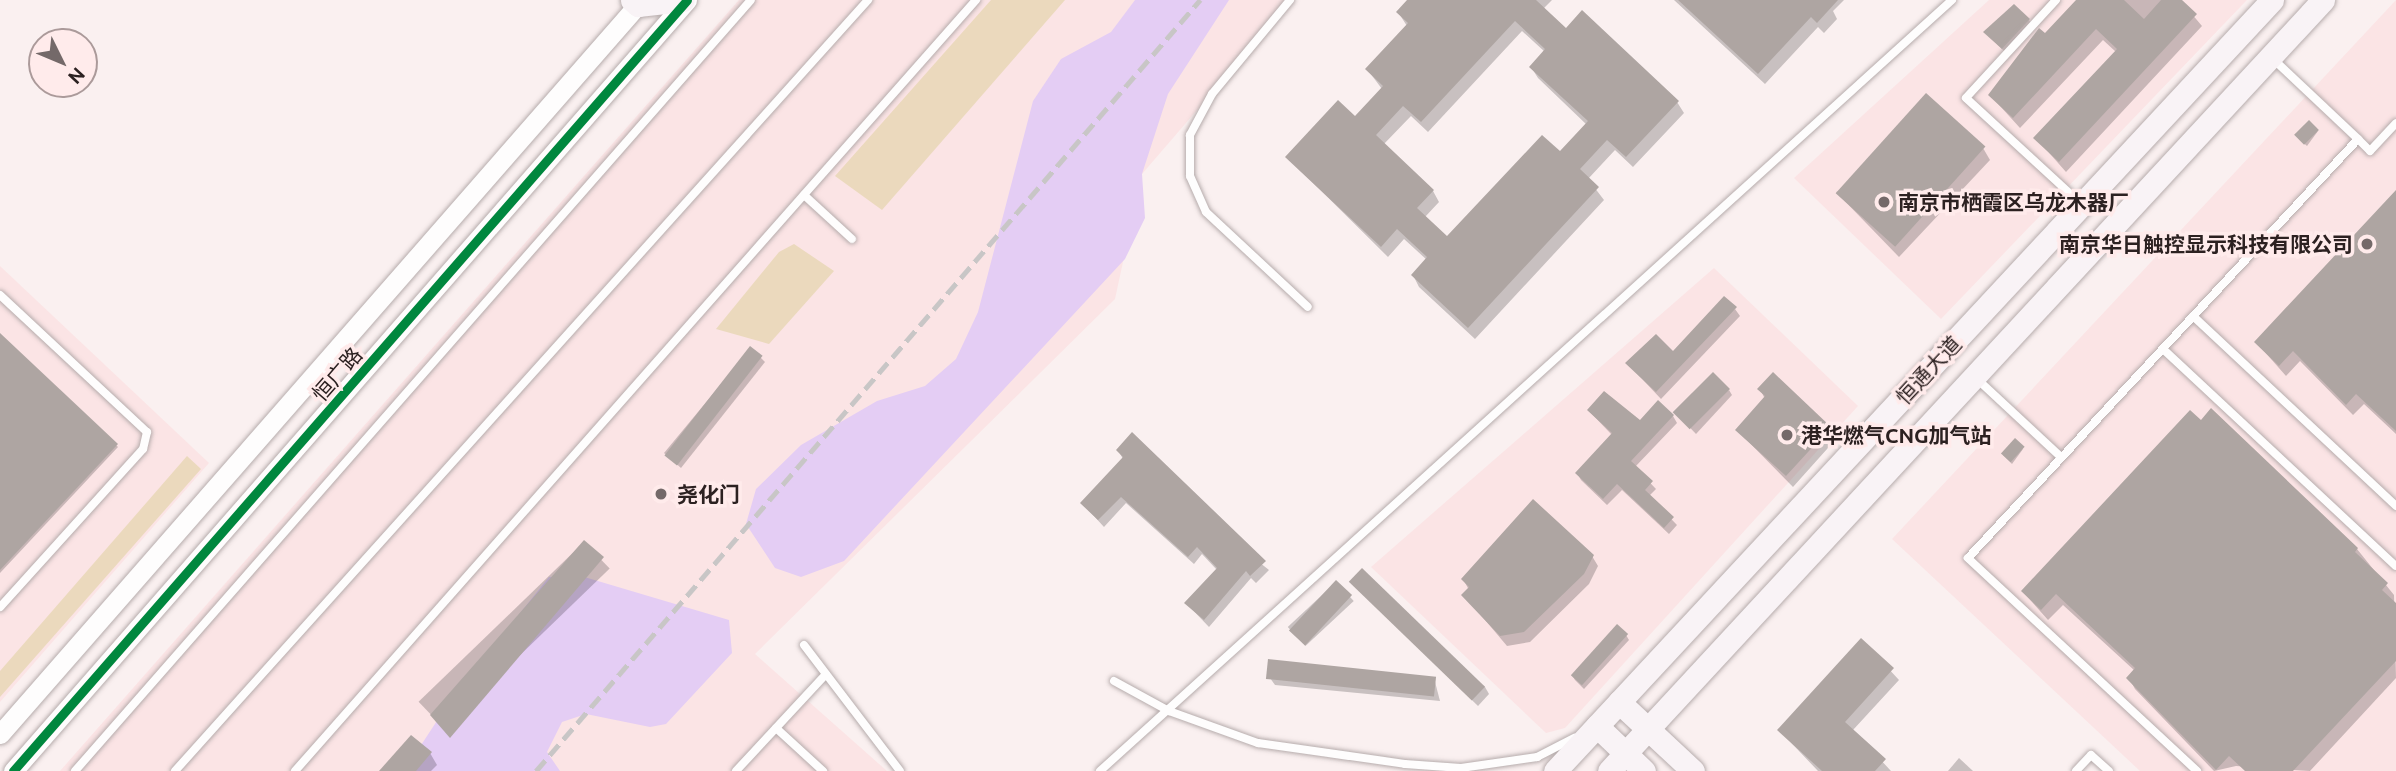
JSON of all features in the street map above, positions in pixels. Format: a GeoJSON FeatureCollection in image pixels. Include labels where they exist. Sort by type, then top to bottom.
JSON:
{"type":"FeatureCollection","features":[{"type":"Feature","properties":{"kind":"main road"},"geometry":{"type":"LineString","coordinates":[[637,2],[685,0]]}},
{"type":"Feature","properties":{"kind":"main road","name":"恒通大道"},"geometry":{"type":"LineString","coordinates":[[1555,771],[2272,0]]}},
{"type":"Feature","properties":{"kind":"main road","name":"恒通大道"},"geometry":{"type":"LineString","coordinates":[[1609,771],[2323,0]]}},
{"type":"Feature","properties":{"kind":"main road"},"geometry":{"type":"LineString","coordinates":[[1619,702],[1693,771]]}},
{"type":"Feature","properties":{"kind":"main road"},"geometry":{"type":"LineString","coordinates":[[1597,726],[1644,771]]}},
{"type":"Feature","properties":{"kind":"street","name":"恒广路"},"geometry":{"type":"LineString","coordinates":[[13,771],[685,0]]}},
{"type":"Feature","properties":{"kind":"street","name":"恒广路"},"geometry":{"type":"LineString","coordinates":[[0,733],[637,2]]}},
{"type":"Feature","properties":{"kind":"lane"},"geometry":{"type":"LineString","coordinates":[[75,771],[751,0]]}},
{"type":"Feature","properties":{"kind":"lane"},"geometry":{"type":"LineString","coordinates":[[175,771],[868,0]]}},
{"type":"Feature","properties":{"kind":"lane"},"geometry":{"type":"LineString","coordinates":[[295,771],[976,0]]}},
{"type":"Feature","properties":{"kind":"lane"},"geometry":{"type":"LineString","coordinates":[[1290,0],[1212,94],[1190,135],[1190,176],[1206,212],[1308,307]]}},
{"type":"Feature","properties":{"kind":"lane"},"geometry":{"type":"LineString","coordinates":[[1100,771],[1952,0]]}},
{"type":"Feature","properties":{"kind":"lane"},"geometry":{"type":"LineString","coordinates":[[2056,0],[1966,98],[2082,205]]}},
{"type":"Feature","properties":{"kind":"lane"},"geometry":{"type":"LineString","coordinates":[[2270,57],[2370,150],[2396,123]]}},
{"type":"Feature","properties":{"kind":"lane"},"geometry":{"type":"LineString","coordinates":[[2197,771],[1968,558],[2358,139]]}},
{"type":"Feature","properties":{"kind":"lane"},"geometry":{"type":"LineString","coordinates":[[804,195],[852,239]]}},
{"type":"Feature","properties":{"kind":"lane"},"geometry":{"type":"LineString","coordinates":[[0,295],[147,432],[143,449],[0,607]]}},
{"type":"Feature","properties":{"kind":"lane"},"geometry":{"type":"LineString","coordinates":[[2193,316],[2396,506]]}},
{"type":"Feature","properties":{"kind":"lane"},"geometry":{"type":"LineString","coordinates":[[2163,349],[2396,566]]}},
{"type":"Feature","properties":{"kind":"lane"},"geometry":{"type":"LineString","coordinates":[[1974,377],[2061,457]]}},
{"type":"Feature","properties":{"kind":"lane"},"geometry":{"type":"LineString","coordinates":[[804,645],[900,771]]}},
{"type":"Feature","properties":{"kind":"lane"},"geometry":{"type":"LineString","coordinates":[[736,771],[826,674]]}},
{"type":"Feature","properties":{"kind":"lane"},"geometry":{"type":"LineString","coordinates":[[1114,681],[1169,711],[1258,743],[1461,768],[1537,757],[1597,726]]}},
{"type":"Feature","properties":{"kind":"lane"},"geometry":{"type":"LineString","coordinates":[[776,728],[823,771]]}},
{"type":"Feature","properties":{"kind":"lane"},"geometry":{"type":"LineString","coordinates":[[2076,771],[2091,755],[2109,771]]}},
{"type":"Feature","properties":{"kind":"shaded area"},"geometry":{"type":"Polygon","coordinates":[[[739,0],[1292,0],[1142,174],[1115,299],[755,654],[887,771],[60,771],[739,0]]]}},
{"type":"Feature","properties":{"kind":"shaded area"},"geometry":{"type":"Polygon","coordinates":[[[991,0],[1065,0],[882,210],[835,176],[991,0]]]}},
{"type":"Feature","properties":{"kind":"shaded area"},"geometry":{"type":"Polygon","coordinates":[[[1135,0],[1229,0],[1168,94],[1142,174],[1145,218],[1125,259],[844,561],[801,577],[775,568],[746,524],[756,489],[801,445],[877,401],[925,386],[956,359],[978,312],[1033,101],[1061,59],[1111,32],[1135,0]]]}},
{"type":"Feature","properties":{"kind":"shaded area"},"geometry":{"type":"Polygon","coordinates":[[[1989,0],[2247,0],[1941,319],[1794,178],[1989,0]]]}},
{"type":"Feature","properties":{"kind":"shaded area"},"geometry":{"type":"Polygon","coordinates":[[[2396,0],[2396,771],[2140,771],[1892,539],[2396,0]]]}},
{"type":"Feature","properties":{"kind":"shaded area"},"geometry":{"type":"Polygon","coordinates":[[[794,244],[834,271],[769,344],[716,329],[779,252],[794,244]]]}},
{"type":"Feature","properties":{"kind":"shaded area"},"geometry":{"type":"Polygon","coordinates":[[[0,266],[209,463],[0,702],[0,266]]]}},
{"type":"Feature","properties":{"kind":"shaded area"},"geometry":{"type":"Polygon","coordinates":[[[1714,268],[1858,406],[1565,728],[1546,733],[1371,567],[1714,268]]]}},
{"type":"Feature","properties":{"kind":"shaded area"},"geometry":{"type":"Polygon","coordinates":[[[187,456],[201,469],[0,697],[0,671],[187,456]]]}},
{"type":"Feature","properties":{"kind":"shaded area"},"geometry":{"type":"Polygon","coordinates":[[[581,576],[729,620],[732,653],[666,724],[650,727],[586,714],[562,722],[547,752],[560,771],[404,771],[452,698],[549,577],[581,576]]]}},
{"type":"Feature","properties":{"kind":"building"},"geometry":{"type":"Polygon","coordinates":[[[1407,0],[1536,0],[1566,28],[1582,10],[1679,101],[1626,157],[1607,140],[1580,169],[1599,187],[1468,328],[1411,275],[1427,257],[1397,229],[1381,247],[1285,157],[1338,100],[1355,116],[1383,86],[1365,69],[1408,23],[1396,12],[1407,0]],[[1515,21],[1421,122],[1403,106],[1376,135],[1434,190],[1417,208],[1447,236],[1542,135],[1560,151],[1588,121],[1529,67],[1545,49],[1515,21]]]}},
{"type":"Feature","properties":{"kind":"building"},"geometry":{"type":"Polygon","coordinates":[[[1678,0],[1838,0],[1817,23],[1811,17],[1758,74],[1678,0]]]}},
{"type":"Feature","properties":{"kind":"building"},"geometry":{"type":"Polygon","coordinates":[[[2076,0],[2124,0],[2144,19],[2161,0],[2182,0],[2197,14],[2059,162],[2033,138],[2117,49],[2096,29],[2013,118],[1988,95],[2039,28],[2045,33],[2076,0]]]}},
{"type":"Feature","properties":{"kind":"building"},"geometry":{"type":"Polygon","coordinates":[[[2014,4],[2030,19],[2002,49],[1983,32],[2014,4]]]}},
{"type":"Feature","properties":{"kind":"building"},"geometry":{"type":"Polygon","coordinates":[[[1926,93],[1985,147],[1895,247],[1836,193],[1926,93]]]}},
{"type":"Feature","properties":{"kind":"building"},"geometry":{"type":"Polygon","coordinates":[[[2309,120],[2319,130],[2304,145],[2294,135],[2309,120]]]}},
{"type":"Feature","properties":{"kind":"building"},"geometry":{"type":"Polygon","coordinates":[[[2396,190],[2396,431],[2356,394],[2346,405],[2293,351],[2279,366],[2254,342],[2396,190]]]}},
{"type":"Feature","properties":{"kind":"building"},"geometry":{"type":"Polygon","coordinates":[[[1724,296],[1737,307],[1656,392],[1625,363],[1656,334],[1673,351],[1724,296]]]}},
{"type":"Feature","properties":{"kind":"building"},"geometry":{"type":"Polygon","coordinates":[[[0,333],[118,444],[0,570],[0,333]]]}},
{"type":"Feature","properties":{"kind":"building"},"geometry":{"type":"Polygon","coordinates":[[[750,346],[763,356],[677,465],[664,456],[750,346]]]}},
{"type":"Feature","properties":{"kind":"building"},"geometry":{"type":"Polygon","coordinates":[[[1713,372],[1730,389],[1690,429],[1673,412],[1713,372]]]}},
{"type":"Feature","properties":{"kind":"building"},"geometry":{"type":"Polygon","coordinates":[[[1773,372],[1831,427],[1786,476],[1735,430],[1765,396],[1757,389],[1773,372]]]}},
{"type":"Feature","properties":{"kind":"building"},"geometry":{"type":"Polygon","coordinates":[[[1604,391],[1640,420],[1658,400],[1674,415],[1631,461],[1653,481],[1645,490],[1674,517],[1664,528],[1617,484],[1603,499],[1575,473],[1612,433],[1587,410],[1604,391]]]}},
{"type":"Feature","properties":{"kind":"building"},"geometry":{"type":"Polygon","coordinates":[[[2211,408],[2358,548],[2355,552],[2388,583],[2382,590],[2396,603],[2396,661],[2293,771],[2245,771],[2229,756],[2216,770],[2126,678],[2135,668],[2056,594],[2041,610],[2021,591],[2190,410],[2201,420],[2211,408]]]}},
{"type":"Feature","properties":{"kind":"building"},"geometry":{"type":"Polygon","coordinates":[[[1132,432],[1266,561],[1250,576],[1246,571],[1204,620],[1184,603],[1217,568],[1197,547],[1188,557],[1121,497],[1098,520],[1080,503],[1123,457],[1116,450],[1132,432]]]}},
{"type":"Feature","properties":{"kind":"building"},"geometry":{"type":"Polygon","coordinates":[[[2015,438],[2025,447],[2011,462],[2001,454],[2015,438]]]}},
{"type":"Feature","properties":{"kind":"building"},"geometry":{"type":"Polygon","coordinates":[[[1533,499],[1594,555],[1584,574],[1524,632],[1500,636],[1461,595],[1469,587],[1461,579],[1533,499]]]}},
{"type":"Feature","properties":{"kind":"building"},"geometry":{"type":"Polygon","coordinates":[[[584,540],[604,557],[450,738],[430,715],[584,540]]]}},
{"type":"Feature","properties":{"kind":"building"},"geometry":{"type":"Polygon","coordinates":[[[1362,568],[1485,687],[1472,700],[1349,582],[1362,568]]]}},
{"type":"Feature","properties":{"kind":"building"},"geometry":{"type":"Polygon","coordinates":[[[1336,580],[1352,595],[1305,645],[1289,630],[1336,580]]]}},
{"type":"Feature","properties":{"kind":"building"},"geometry":{"type":"Polygon","coordinates":[[[1617,624],[1628,634],[1582,685],[1571,675],[1617,624]]]}},
{"type":"Feature","properties":{"kind":"building"},"geometry":{"type":"Polygon","coordinates":[[[1861,638],[1894,668],[1845,722],[1886,759],[1875,771],[1822,771],[1777,730],[1861,638]]]}},
{"type":"Feature","properties":{"kind":"building"},"geometry":{"type":"Polygon","coordinates":[[[1268,659],[1436,677],[1434,697],[1266,679],[1268,659]]]}},
{"type":"Feature","properties":{"kind":"building"},"geometry":{"type":"Polygon","coordinates":[[[411,735],[432,752],[416,771],[379,771],[411,735]]]}},
{"type":"Feature","properties":{"kind":"railway"},"geometry":{"type":"LineString","coordinates":[[536,771],[1200,0]]}},
{"type":"Feature","properties":{"kind":"cycle path"},"geometry":{"type":"LineString","coordinates":[[13,771],[687,0]]}},
{"type":"Feature","properties":{"kind":"place","name":"南京市栖霞区乌龙木器厂"},"geometry":{"type":"Point","coordinates":[1884,202]}},
{"type":"Feature","properties":{"kind":"place","name":"南京华日触控显示科技有限公司"},"geometry":{"type":"Point","coordinates":[2367,244]}},
{"type":"Feature","properties":{"kind":"place","name":"港华燃气CNG加气站"},"geometry":{"type":"Point","coordinates":[1787,435]}},
{"type":"Feature","properties":{"kind":"place","name":"尧化门"},"geometry":{"type":"Point","coordinates":[661,494]}}]}
